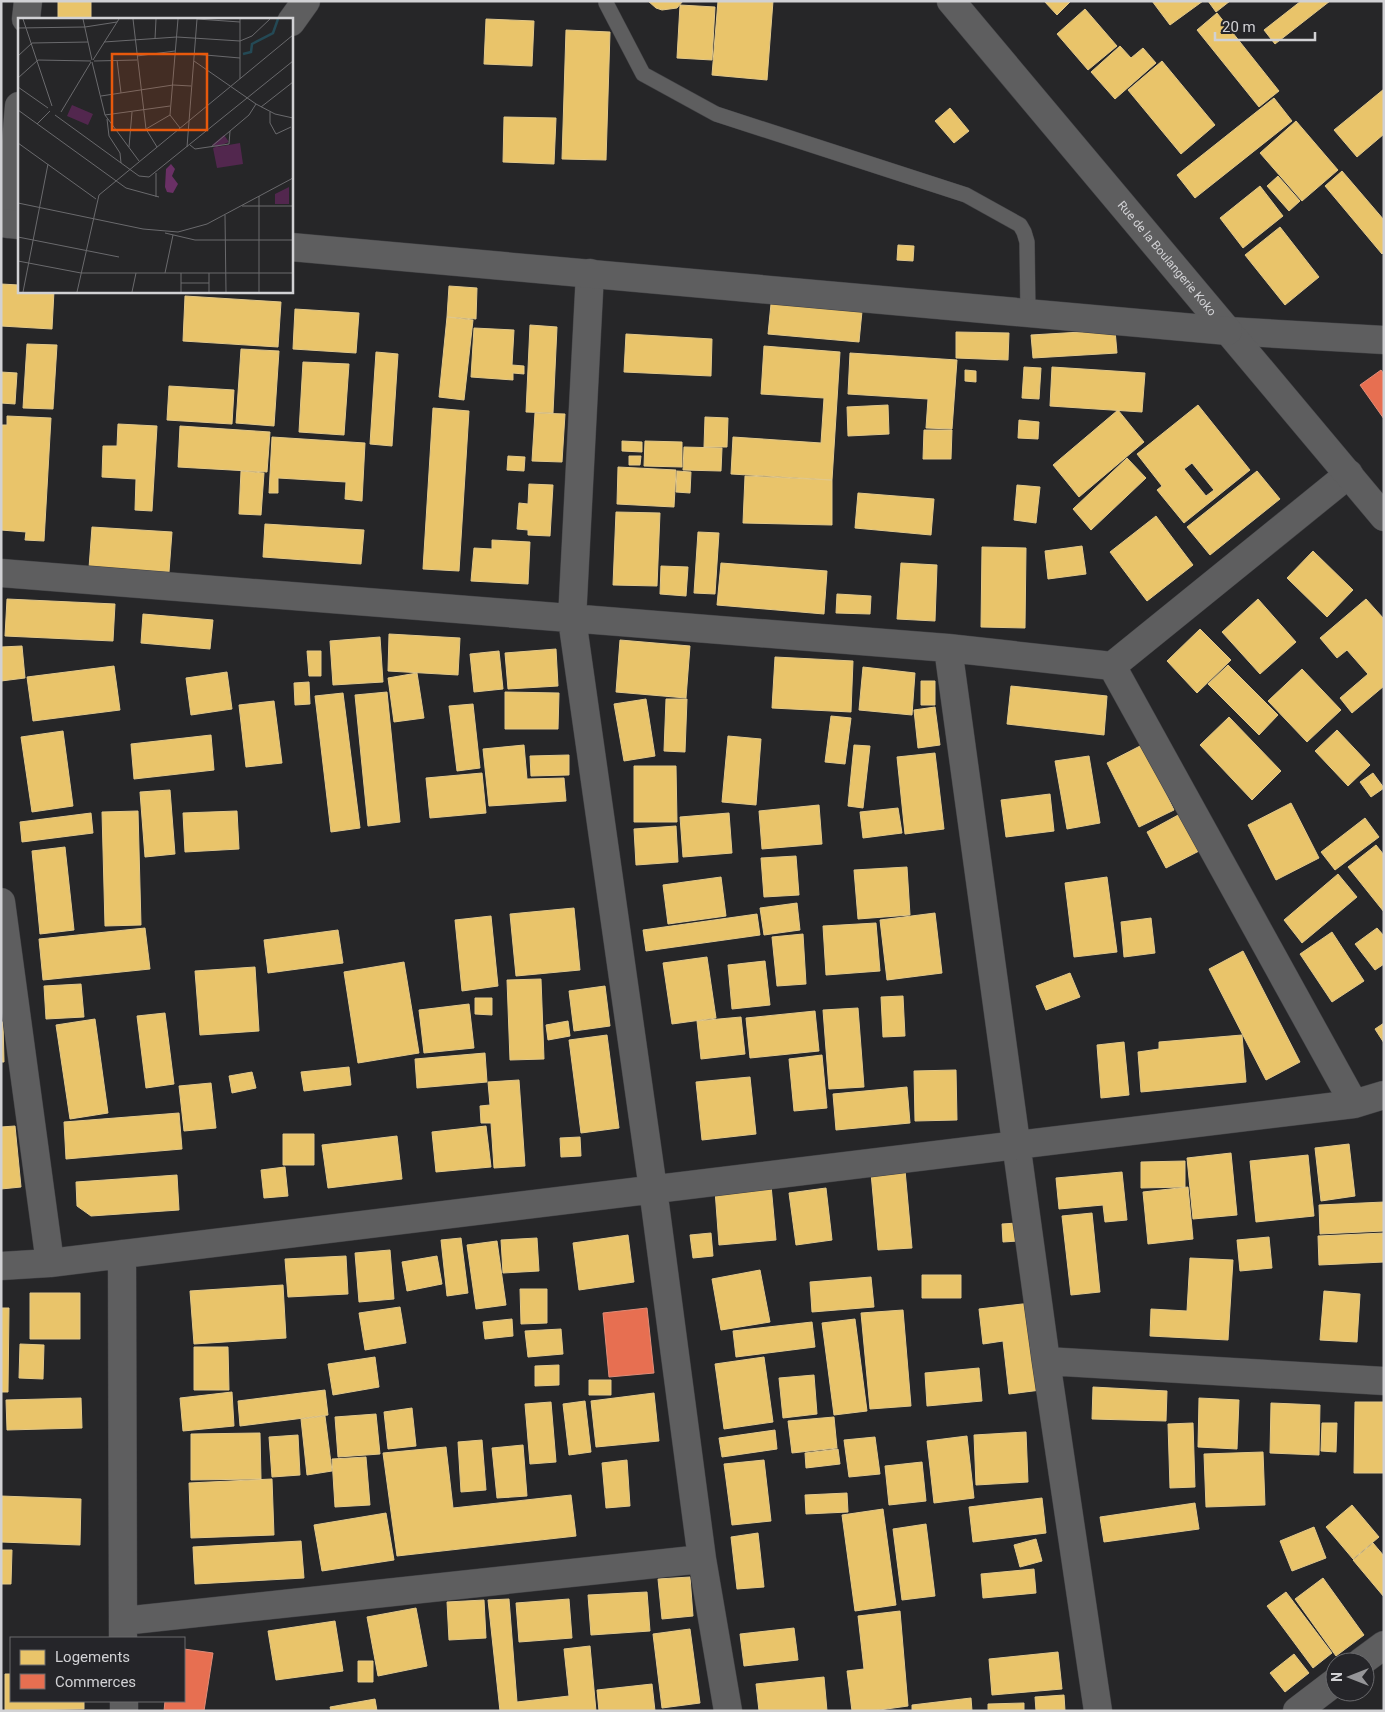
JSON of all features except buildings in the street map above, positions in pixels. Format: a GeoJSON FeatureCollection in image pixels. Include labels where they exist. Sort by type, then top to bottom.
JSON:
{"type":"FeatureCollection","features":[{"type":"Feature","properties":{"kind":"street"},"geometry":{"type":"LineString","coordinates":[[26,18],[28,1]]}},
{"type":"Feature","properties":{"kind":"street"},"geometry":{"type":"LineString","coordinates":[[292,21],[306,1]]}},
{"type":"Feature","properties":{"kind":"street","name":"Rue de la Boulangerie Koko"},"geometry":{"type":"LineString","coordinates":[[951,1],[1384,517]]}},
{"type":"Feature","properties":{"kind":"street"},"geometry":{"type":"LineString","coordinates":[[10,224],[18,119]]}},
{"type":"Feature","properties":{"kind":"street"},"geometry":{"type":"LineString","coordinates":[[292,247],[1228,331],[1384,340]]}},
{"type":"Feature","properties":{"kind":"street"},"geometry":{"type":"LineString","coordinates":[[590,273],[572,619],[653,1189],[702,1559],[728,1711]]}},
{"type":"Feature","properties":{"kind":"street"},"geometry":{"type":"LineString","coordinates":[[1,573],[948,648],[1112,666],[1349,474]]}},
{"type":"Feature","properties":{"kind":"street"},"geometry":{"type":"LineString","coordinates":[[948,648],[1046,1361],[1098,1711]]}},
{"type":"Feature","properties":{"kind":"street"},"geometry":{"type":"LineString","coordinates":[[1112,666],[1354,1104]]}},
{"type":"Feature","properties":{"kind":"street"},"geometry":{"type":"LineString","coordinates":[[1,902],[50,1263]]}},
{"type":"Feature","properties":{"kind":"street"},"geometry":{"type":"LineString","coordinates":[[1,1266],[50,1263],[1354,1104],[1384,1095]]}},
{"type":"Feature","properties":{"kind":"street"},"geometry":{"type":"LineString","coordinates":[[122,1254],[123,1630],[702,1559]]}},
{"type":"Feature","properties":{"kind":"street"},"geometry":{"type":"LineString","coordinates":[[1046,1361],[1384,1381]]}},
{"type":"Feature","properties":{"kind":"street"},"geometry":{"type":"LineString","coordinates":[[1297,1711],[1325,1690]]}},
{"type":"Feature","properties":{"kind":"lane"},"geometry":{"type":"LineString","coordinates":[[606,3],[643,74],[716,114],[966,195],[1020,225],[1027,242],[1028,313]]}}]}
